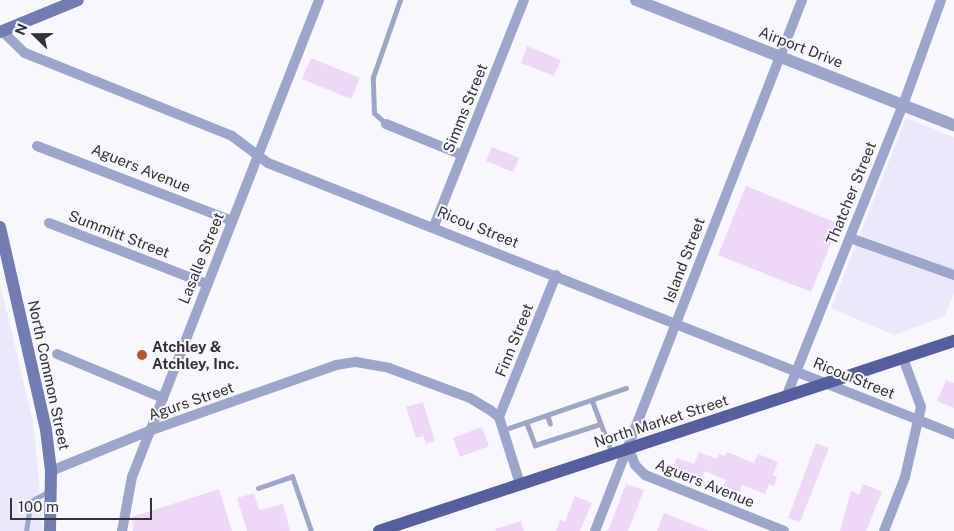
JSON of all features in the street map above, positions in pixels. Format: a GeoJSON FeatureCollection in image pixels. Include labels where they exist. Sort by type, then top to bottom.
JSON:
{"type":"FeatureCollection","features":[{"type":"Feature","properties":{"kind":"main road"},"geometry":{"type":"LineString","coordinates":[[1,32],[78,0]]}},
{"type":"Feature","properties":{"kind":"main road","name":"North Common Street"},"geometry":{"type":"LineString","coordinates":[[0,227],[46,430],[52,471],[50,531]]}},
{"type":"Feature","properties":{"kind":"main road","name":"North Market Street"},"geometry":{"type":"LineString","coordinates":[[387,530],[520,484],[954,341]]}},
{"type":"Feature","properties":{"kind":"street","name":"Lasalle Street"},"geometry":{"type":"LineString","coordinates":[[122,531],[132,476],[319,0]]}},
{"type":"Feature","properties":{"kind":"street","name":"Simms Street"},"geometry":{"type":"LineString","coordinates":[[434,226],[524,0]]}},
{"type":"Feature","properties":{"kind":"street","name":"Airport Drive"},"geometry":{"type":"LineString","coordinates":[[636,0],[663,5],[780,56],[954,125]]}},
{"type":"Feature","properties":{"kind":"street","name":"Island Street"},"geometry":{"type":"LineString","coordinates":[[595,531],[629,449],[802,0]]}},
{"type":"Feature","properties":{"kind":"street","name":"Thatcher Street"},"geometry":{"type":"LineString","coordinates":[[786,397],[903,104],[941,0]]}},
{"type":"Feature","properties":{"kind":"street","name":"Ricou Street"},"geometry":{"type":"LineString","coordinates":[[1,32],[25,53],[232,136],[268,164],[434,226],[954,434]]}},
{"type":"Feature","properties":{"kind":"street"},"geometry":{"type":"LineString","coordinates":[[386,124],[462,155]]}},
{"type":"Feature","properties":{"kind":"street","name":"Aguers Avenue"},"geometry":{"type":"LineString","coordinates":[[38,146],[232,221]]}},
{"type":"Feature","properties":{"kind":"street","name":"Summitt Street"},"geometry":{"type":"LineString","coordinates":[[49,223],[207,284]]}},
{"type":"Feature","properties":{"kind":"street"},"geometry":{"type":"LineString","coordinates":[[850,238],[954,275]]}},
{"type":"Feature","properties":{"kind":"street","name":"Finn Street"},"geometry":{"type":"LineString","coordinates":[[499,417],[556,275]]}},
{"type":"Feature","properties":{"kind":"street"},"geometry":{"type":"LineString","coordinates":[[57,354],[163,398]]}},
{"type":"Feature","properties":{"kind":"street"},"geometry":{"type":"LineString","coordinates":[[884,531],[905,477],[920,420],[919,398],[903,358]]}},
{"type":"Feature","properties":{"kind":"street","name":"Agurs Street"},"geometry":{"type":"LineString","coordinates":[[52,471],[149,431],[336,365],[356,362],[389,368],[461,395],[499,417]]}},
{"type":"Feature","properties":{"kind":"street"},"geometry":{"type":"LineString","coordinates":[[499,417],[520,484]]}},
{"type":"Feature","properties":{"kind":"street","name":"Aguers Avenue"},"geometry":{"type":"LineString","coordinates":[[629,449],[635,466],[645,475],[784,531]]}},
{"type":"Feature","properties":{"kind":"lane"},"geometry":{"type":"LineString","coordinates":[[386,124],[374,113],[373,76],[400,0]]}},
{"type":"Feature","properties":{"kind":"lane"},"geometry":{"type":"LineString","coordinates":[[503,430],[626,388]]}},
{"type":"Feature","properties":{"kind":"lane"},"geometry":{"type":"LineString","coordinates":[[592,401],[612,454]]}},
{"type":"Feature","properties":{"kind":"lane"},"geometry":{"type":"LineString","coordinates":[[562,410],[565,418]]}},
{"type":"Feature","properties":{"kind":"lane"},"geometry":{"type":"LineString","coordinates":[[547,415],[550,424]]}},
{"type":"Feature","properties":{"kind":"lane"},"geometry":{"type":"LineString","coordinates":[[526,422],[534,444],[570,430],[600,424]]}},
{"type":"Feature","properties":{"kind":"lane"},"geometry":{"type":"LineString","coordinates":[[258,488],[292,476],[311,531]]}},
{"type":"Feature","properties":{"kind":"lane"},"geometry":{"type":"LineString","coordinates":[[26,531],[31,501],[52,489]]}},
{"type":"Feature","properties":{"kind":"shaded area"},"geometry":{"type":"Polygon","coordinates":[[[906,118],[954,137],[954,294],[945,316],[894,335],[831,308],[906,118]]]}},
{"type":"Feature","properties":{"kind":"shaded area"},"geometry":{"type":"Polygon","coordinates":[[[0,283],[34,426],[43,531],[0,531],[0,283]]]}},
{"type":"Feature","properties":{"kind":"building"},"geometry":{"type":"Polygon","coordinates":[[[527,46],[561,60],[554,76],[521,63],[527,46]]]}},
{"type":"Feature","properties":{"kind":"building"},"geometry":{"type":"Polygon","coordinates":[[[311,58],[360,78],[351,99],[302,79],[311,58]]]}},
{"type":"Feature","properties":{"kind":"building"},"geometry":{"type":"Polygon","coordinates":[[[492,147],[519,158],[513,172],[486,161],[492,147]]]}},
{"type":"Feature","properties":{"kind":"building"},"geometry":{"type":"Polygon","coordinates":[[[746,186],[839,224],[811,292],[718,255],[746,186]]]}},
{"type":"Feature","properties":{"kind":"building"},"geometry":{"type":"Polygon","coordinates":[[[946,380],[954,383],[954,408],[937,401],[946,380]]]}},
{"type":"Feature","properties":{"kind":"building"},"geometry":{"type":"Polygon","coordinates":[[[423,402],[435,441],[426,444],[423,436],[416,438],[406,407],[423,402]]]}},
{"type":"Feature","properties":{"kind":"building"},"geometry":{"type":"Polygon","coordinates":[[[482,427],[489,446],[460,457],[453,438],[482,427]]]}},
{"type":"Feature","properties":{"kind":"building"},"geometry":{"type":"Polygon","coordinates":[[[816,443],[829,448],[800,522],[788,518],[816,443]]]}},
{"type":"Feature","properties":{"kind":"building"},"geometry":{"type":"Polygon","coordinates":[[[699,452],[717,459],[719,454],[725,456],[727,452],[754,463],[758,454],[778,462],[773,475],[777,477],[774,486],[769,484],[765,494],[742,485],[738,496],[722,490],[726,480],[705,471],[699,485],[671,474],[677,458],[694,464],[699,452]]]}},
{"type":"Feature","properties":{"kind":"building"},"geometry":{"type":"Polygon","coordinates":[[[626,484],[644,490],[628,531],[608,531],[626,484]]]}},
{"type":"Feature","properties":{"kind":"building"},"geometry":{"type":"Polygon","coordinates":[[[863,484],[882,492],[866,531],[840,531],[851,491],[859,495],[863,484]]]}},
{"type":"Feature","properties":{"kind":"building"},"geometry":{"type":"Polygon","coordinates":[[[219,489],[232,531],[133,531],[132,517],[219,489]]]}},
{"type":"Feature","properties":{"kind":"building"},"geometry":{"type":"Polygon","coordinates":[[[254,493],[259,510],[283,504],[290,531],[247,531],[237,498],[254,493]]]}},
{"type":"Feature","properties":{"kind":"building"},"geometry":{"type":"Polygon","coordinates":[[[575,496],[592,503],[580,531],[556,531],[560,520],[565,522],[575,496]]]}},
{"type":"Feature","properties":{"kind":"building"},"geometry":{"type":"Polygon","coordinates":[[[664,513],[709,531],[657,531],[664,513]]]}},
{"type":"Feature","properties":{"kind":"building"},"geometry":{"type":"Polygon","coordinates":[[[521,521],[524,531],[496,531],[495,529],[521,521]]]}},
{"type":"Feature","properties":{"kind":"place","name":"Atchley & Atchley, Inc."},"geometry":{"type":"Point","coordinates":[142,355]}}]}
